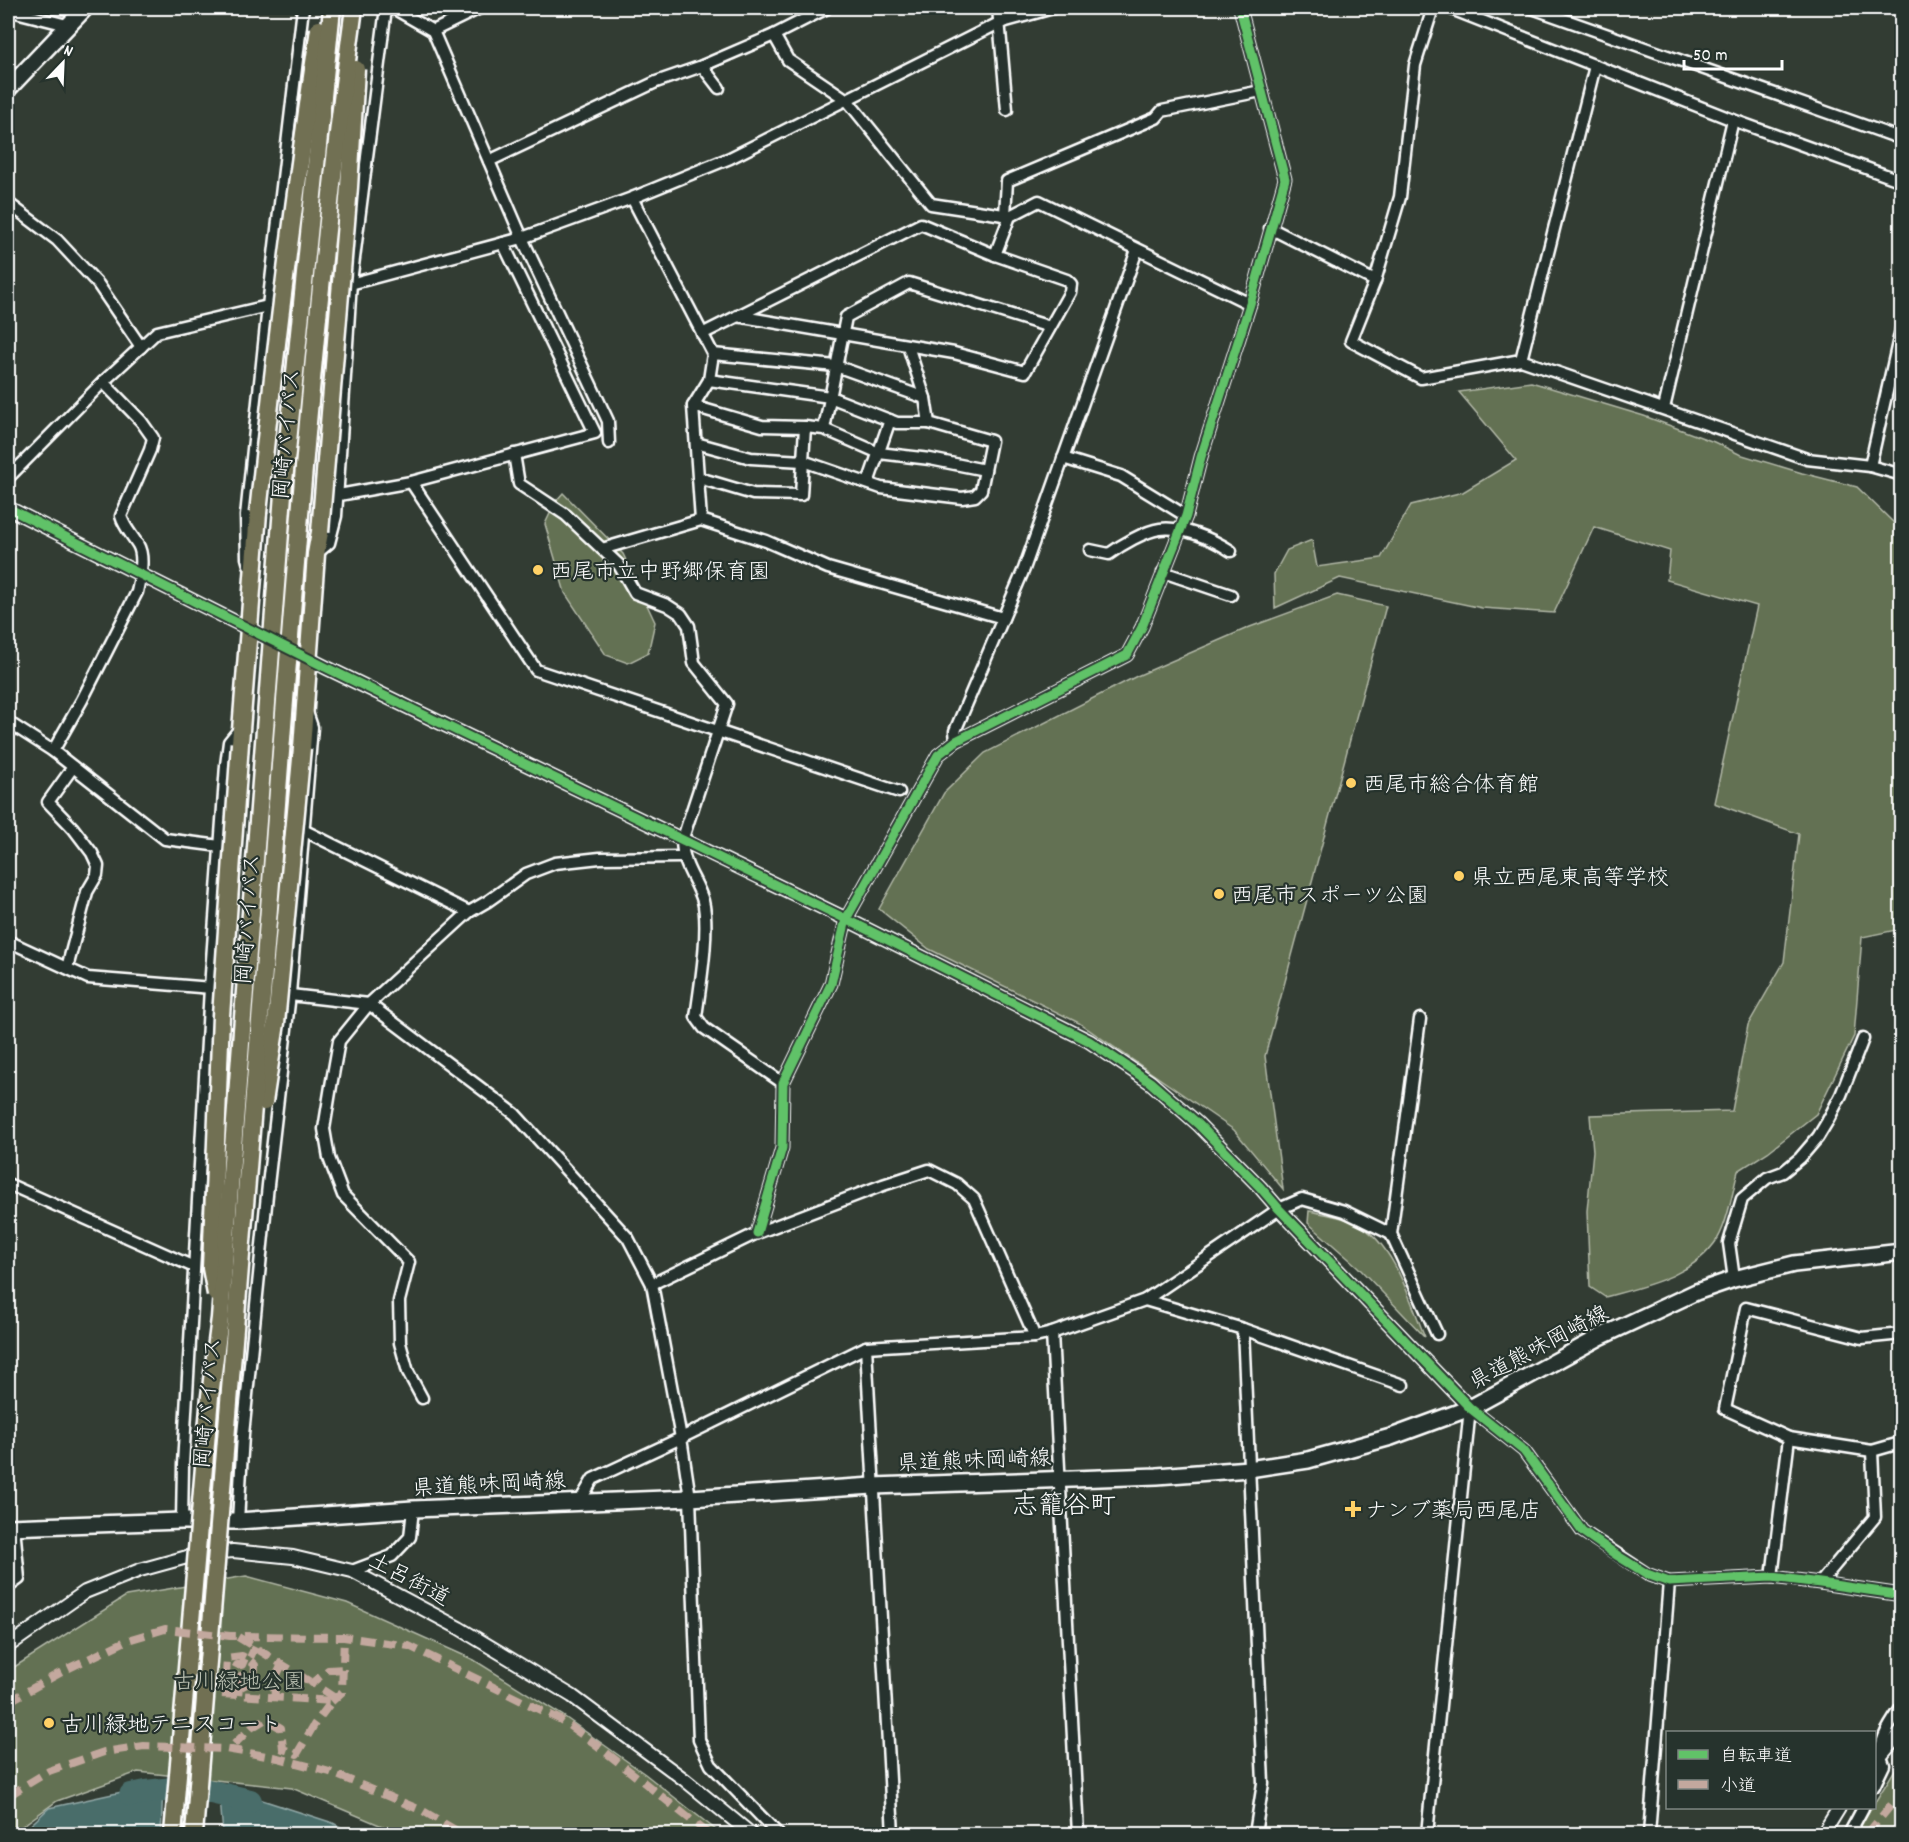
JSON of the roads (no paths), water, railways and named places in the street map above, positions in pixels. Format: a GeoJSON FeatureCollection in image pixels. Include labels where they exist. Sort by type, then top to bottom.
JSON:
{"type":"FeatureCollection","features":[{"type":"Feature","properties":{"kind":"highway"},"geometry":{"type":"LineString","coordinates":[[220,1318],[211,1268],[221,1016],[249,628],[277,330],[322,8]]}},
{"type":"Feature","properties":{"kind":"highway","name":"岡崎バイパス"},"geometry":{"type":"LineString","coordinates":[[173,1834],[210,1396],[220,1318],[284,481],[332,8]]}},
{"type":"Feature","properties":{"kind":"highway","name":"岡崎バイパス"},"geometry":{"type":"LineString","coordinates":[[194,1834],[302,485],[330,198],[354,8]]}},
{"type":"Feature","properties":{"kind":"highway"},"geometry":{"type":"LineString","coordinates":[[241,1267],[248,1250],[258,1140],[276,1023],[306,707],[316,554],[320,531],[348,199],[357,60],[350,42]]}},
{"type":"Feature","properties":{"kind":"main road"},"geometry":{"type":"LineString","coordinates":[[8,89],[85,8]]}},
{"type":"Feature","properties":{"kind":"main road","name":"県道熊味岡崎線"},"geometry":{"type":"LineString","coordinates":[[11,1527],[238,1521],[413,1509],[690,1498],[873,1486],[1158,1476],[1249,1469],[1318,1457],[1391,1437],[1470,1408],[1600,1337],[1696,1292],[1734,1279],[1794,1264],[1902,1252]]}},
{"type":"Feature","properties":{"kind":"street"},"geometry":{"type":"LineString","coordinates":[[253,578],[247,558],[246,516],[303,8]]}},
{"type":"Feature","properties":{"kind":"street"},"geometry":{"type":"LineString","coordinates":[[316,554],[329,543],[339,495],[351,282],[386,8]]}},
{"type":"Feature","properties":{"kind":"street"},"geometry":{"type":"LineString","coordinates":[[393,8],[433,31],[522,238],[608,421],[609,443]]}},
{"type":"Feature","properties":{"kind":"street"},"geometry":{"type":"LineString","coordinates":[[433,31],[480,8]]}},
{"type":"Feature","properties":{"kind":"street"},"geometry":{"type":"LineString","coordinates":[[489,161],[656,82],[702,66],[774,35],[826,8]]}},
{"type":"Feature","properties":{"kind":"street"},"geometry":{"type":"LineString","coordinates":[[998,8],[1007,110]]}},
{"type":"Feature","properties":{"kind":"street"},"geometry":{"type":"LineString","coordinates":[[8,478],[157,332],[268,306],[522,238],[632,198],[730,158],[999,22],[1053,8]]}},
{"type":"Feature","properties":{"kind":"street"},"geometry":{"type":"LineString","coordinates":[[757,1233],[782,1148],[783,1083],[831,984],[846,919],[938,755],[956,741],[1127,656],[1142,627],[1186,516],[1201,457],[1250,304],[1285,179],[1240,8]]}},
{"type":"Feature","properties":{"kind":"street"},"geometry":{"type":"LineString","coordinates":[[1433,8],[1415,65],[1400,197],[1375,281],[1351,341],[1421,378],[1521,360],[1807,459],[1870,466],[1902,475]]}},
{"type":"Feature","properties":{"kind":"street"},"geometry":{"type":"LineString","coordinates":[[1449,8],[1733,120],[1902,181]]}},
{"type":"Feature","properties":{"kind":"street"},"geometry":{"type":"LineString","coordinates":[[1532,8],[1902,139]]}},
{"type":"Feature","properties":{"kind":"street"},"geometry":{"type":"LineString","coordinates":[[8,10],[67,25]]}},
{"type":"Feature","properties":{"kind":"street"},"geometry":{"type":"LineString","coordinates":[[774,35],[788,60],[847,100],[931,204],[1008,215],[1039,201],[1250,304]]}},
{"type":"Feature","properties":{"kind":"street"},"geometry":{"type":"LineString","coordinates":[[702,66],[719,88]]}},
{"type":"Feature","properties":{"kind":"street"},"geometry":{"type":"LineString","coordinates":[[1521,360],[1595,66]]}},
{"type":"Feature","properties":{"kind":"street"},"geometry":{"type":"LineString","coordinates":[[995,255],[1008,215],[1006,181],[1156,118],[1162,111],[1262,91]]}},
{"type":"Feature","properties":{"kind":"street"},"geometry":{"type":"LineString","coordinates":[[1664,408],[1733,120]]}},
{"type":"Feature","properties":{"kind":"street"},"geometry":{"type":"LineString","coordinates":[[632,198],[713,354],[709,380],[693,406],[701,520]]}},
{"type":"Feature","properties":{"kind":"street"},"geometry":{"type":"LineString","coordinates":[[8,203],[57,240],[98,284],[141,347]]}},
{"type":"Feature","properties":{"kind":"street"},"geometry":{"type":"LineString","coordinates":[[702,334],[737,316],[921,224],[995,255],[1067,280],[1071,284],[1070,292],[1024,372],[954,353],[737,316]]}},
{"type":"Feature","properties":{"kind":"street"},"geometry":{"type":"LineString","coordinates":[[1270,228],[1375,281]]}},
{"type":"Feature","properties":{"kind":"street"},"geometry":{"type":"LineString","coordinates":[[339,495],[411,482],[596,433],[503,243]]}},
{"type":"Feature","properties":{"kind":"street"},"geometry":{"type":"LineString","coordinates":[[956,741],[955,731],[1024,569],[1137,250]]}},
{"type":"Feature","properties":{"kind":"street"},"geometry":{"type":"LineString","coordinates":[[824,429],[846,317],[909,283],[1050,327]]}},
{"type":"Feature","properties":{"kind":"street"},"geometry":{"type":"LineString","coordinates":[[1870,466],[1902,325]]}},
{"type":"Feature","properties":{"kind":"street"},"geometry":{"type":"LineString","coordinates":[[908,345],[925,398],[929,423]]}},
{"type":"Feature","properties":{"kind":"street"},"geometry":{"type":"LineString","coordinates":[[713,354],[836,366],[925,398]]}},
{"type":"Feature","properties":{"kind":"street"},"geometry":{"type":"LineString","coordinates":[[696,443],[751,458],[803,461],[881,488],[962,498],[975,496],[981,490],[991,441],[929,423],[897,423],[830,397],[709,380]]}},
{"type":"Feature","properties":{"kind":"street"},"geometry":{"type":"LineString","coordinates":[[52,751],[82,700],[137,592],[141,574],[140,548],[124,525],[121,516],[153,438],[141,421],[104,382]]}},
{"type":"Feature","properties":{"kind":"street"},"geometry":{"type":"LineString","coordinates":[[693,406],[762,426],[824,429],[879,453],[930,459],[985,470]]}},
{"type":"Feature","properties":{"kind":"street"},"geometry":{"type":"LineString","coordinates":[[868,483],[890,420]]}},
{"type":"Feature","properties":{"kind":"street"},"geometry":{"type":"LineString","coordinates":[[699,478],[753,494],[801,495],[805,427]]}},
{"type":"Feature","properties":{"kind":"street"},"geometry":{"type":"LineString","coordinates":[[514,454],[519,484],[566,515],[619,565],[635,593],[667,605],[681,614],[689,626],[694,663],[727,704],[682,841],[683,857],[703,902],[705,930],[696,1017],[704,1028],[783,1083]]}},
{"type":"Feature","properties":{"kind":"street"},"geometry":{"type":"LineString","coordinates":[[1063,458],[1121,476],[1186,516]]}},
{"type":"Feature","properties":{"kind":"street"},"geometry":{"type":"LineString","coordinates":[[411,482],[536,670],[899,792]]}},
{"type":"Feature","properties":{"kind":"street"},"geometry":{"type":"LineString","coordinates":[[8,508],[309,659],[846,919],[1089,1041],[1150,1082],[1190,1117],[1260,1187],[1470,1408],[1524,1450],[1582,1531],[1647,1574],[1669,1582],[1772,1577],[1902,1595]]}},
{"type":"Feature","properties":{"kind":"street"},"geometry":{"type":"LineString","coordinates":[[602,549],[701,520],[766,541],[828,568],[1003,618]]}},
{"type":"Feature","properties":{"kind":"street"},"geometry":{"type":"LineString","coordinates":[[1090,550],[1109,554],[1122,544],[1160,529],[1180,530],[1214,540],[1231,551]]}},
{"type":"Feature","properties":{"kind":"street"},"geometry":{"type":"LineString","coordinates":[[1163,572],[1231,595]]}},
{"type":"Feature","properties":{"kind":"street"},"geometry":{"type":"LineString","coordinates":[[238,1521],[243,1435],[305,831],[312,727],[306,707]]}},
{"type":"Feature","properties":{"kind":"street"},"geometry":{"type":"LineString","coordinates":[[8,722],[52,751],[165,839],[220,846]]}},
{"type":"Feature","properties":{"kind":"street"},"geometry":{"type":"LineString","coordinates":[[182,1521],[194,1267],[220,846],[229,742],[241,734]]}},
{"type":"Feature","properties":{"kind":"street"},"geometry":{"type":"LineString","coordinates":[[67,968],[87,892],[97,875],[98,866],[92,853],[73,828],[48,802],[73,767]]}},
{"type":"Feature","properties":{"kind":"street"},"geometry":{"type":"LineString","coordinates":[[305,831],[469,912]]}},
{"type":"Feature","properties":{"kind":"street"},"geometry":{"type":"LineString","coordinates":[[422,1398],[408,1372],[400,1343],[399,1301],[409,1263],[343,1195],[329,1158],[324,1129],[339,1041],[369,1004],[469,912],[526,874],[555,864],[600,858],[683,857]]}},
{"type":"Feature","properties":{"kind":"street"},"geometry":{"type":"LineString","coordinates":[[8,941],[88,978],[290,994],[369,1004],[515,1114],[628,1238],[652,1284],[690,1498],[699,1740],[711,1766],[778,1834]]}},
{"type":"Feature","properties":{"kind":"street"},"geometry":{"type":"LineString","coordinates":[[1420,1018],[1391,1234],[1437,1334]]}},
{"type":"Feature","properties":{"kind":"street"},"geometry":{"type":"LineString","coordinates":[[1734,1279],[1729,1243],[1742,1199],[1767,1178],[1783,1172],[1800,1158],[1818,1137],[1840,1095],[1863,1039]]}},
{"type":"Feature","properties":{"kind":"street"},"geometry":{"type":"LineString","coordinates":[[652,1284],[757,1233],[929,1170],[957,1184],[974,1199],[1035,1337]]}},
{"type":"Feature","properties":{"kind":"street"},"geometry":{"type":"LineString","coordinates":[[8,1184],[194,1267]]}},
{"type":"Feature","properties":{"kind":"street"},"geometry":{"type":"LineString","coordinates":[[580,1501],[594,1479],[866,1347],[1035,1337],[1145,1300],[1279,1209],[1302,1199],[1344,1211],[1391,1234]]}},
{"type":"Feature","properties":{"kind":"street"},"geometry":{"type":"LineString","coordinates":[[1145,1300],[1243,1329],[1403,1385]]}},
{"type":"Feature","properties":{"kind":"street"},"geometry":{"type":"LineString","coordinates":[[1900,1443],[1872,1451],[1789,1438],[1725,1409],[1746,1308],[1862,1338],[1902,1334]]}},
{"type":"Feature","properties":{"kind":"street"},"geometry":{"type":"LineString","coordinates":[[1243,1329],[1263,1783],[1255,1834]]}},
{"type":"Feature","properties":{"kind":"street"},"geometry":{"type":"LineString","coordinates":[[1052,1333],[1078,1834]]}},
{"type":"Feature","properties":{"kind":"street"},"geometry":{"type":"LineString","coordinates":[[866,1347],[893,1834]]}},
{"type":"Feature","properties":{"kind":"street"},"geometry":{"type":"LineString","coordinates":[[1427,1834],[1470,1408]]}},
{"type":"Feature","properties":{"kind":"street"},"geometry":{"type":"LineString","coordinates":[[1772,1577],[1789,1438]]}},
{"type":"Feature","properties":{"kind":"street"},"geometry":{"type":"LineString","coordinates":[[1820,1582],[1875,1517],[1872,1451]]}},
{"type":"Feature","properties":{"kind":"street"},"geometry":{"type":"LineString","coordinates":[[352,1571],[392,1556],[410,1537],[413,1509]]}},
{"type":"Feature","properties":{"kind":"street"},"geometry":{"type":"LineString","coordinates":[[8,1587],[19,1579],[11,1527]]}},
{"type":"Feature","properties":{"kind":"street","name":"土呂街道"},"geometry":{"type":"LineString","coordinates":[[8,1646],[85,1592],[140,1570],[198,1554],[233,1551],[293,1557],[352,1571],[459,1628],[572,1696],[685,1780],[751,1834]]}},
{"type":"Feature","properties":{"kind":"street"},"geometry":{"type":"LineString","coordinates":[[1649,1834],[1669,1582]]}},
{"type":"Feature","properties":{"kind":"street"},"geometry":{"type":"LineString","coordinates":[[1877,1761],[1886,1731],[1902,1707]]}},
{"type":"Feature","properties":{"kind":"street"},"geometry":{"type":"LineString","coordinates":[[1877,1761],[1902,1731]]}},
{"type":"Feature","properties":{"kind":"street"},"geometry":{"type":"LineString","coordinates":[[1876,1784],[1884,1765],[1877,1761]]}},
{"type":"Feature","properties":{"kind":"street"},"geometry":{"type":"LineString","coordinates":[[1823,1834],[1838,1809]]}},
{"type":"Feature","properties":{"kind":"street"},"geometry":{"type":"LineString","coordinates":[[1848,1834],[1862,1809]]}},
{"type":"Feature","properties":{"kind":"water"},"geometry":{"type":"Polygon","coordinates":[[[163,1783],[161,1834],[21,1834],[49,1808],[163,1783]]]}},
{"type":"Feature","properties":{"kind":"water"},"geometry":{"type":"Polygon","coordinates":[[[219,1786],[333,1823],[353,1834],[223,1834],[219,1786]]]}},
{"type":"Feature","properties":{"kind":"waterway"},"geometry":{"type":"LineString","coordinates":[[131,1795],[190,1787],[250,1801]]}},
{"type":"Feature","properties":{"kind":"place","name":"西尾市立中野郷保育園"},"geometry":{"type":"Point","coordinates":[538,570]}},
{"type":"Feature","properties":{"kind":"place","name":"西尾市総合体育館"},"geometry":{"type":"Point","coordinates":[1351,783]}},
{"type":"Feature","properties":{"kind":"place","name":"県立西尾東高等学校"},"geometry":{"type":"Point","coordinates":[1459,876]}},
{"type":"Feature","properties":{"kind":"place","name":"西尾市スポーツ公園"},"geometry":{"type":"Point","coordinates":[1219,894]}},
{"type":"Feature","properties":{"kind":"place","name":"ナンブ薬局西尾店"},"geometry":{"type":"Point","coordinates":[1353,1509]}},
{"type":"Feature","properties":{"kind":"place","name":"古川緑地テニスコート"},"geometry":{"type":"Point","coordinates":[49,1723]}},
{"type":"Feature","properties":{"kind":"district","name":"志籠谷町"},"geometry":{"type":"Point","coordinates":[1064,1504]}},
{"type":"Feature","properties":{"kind":"park label","name":"古川緑地公園"},"geometry":{"type":"Point","coordinates":[239,1680]}}]}
